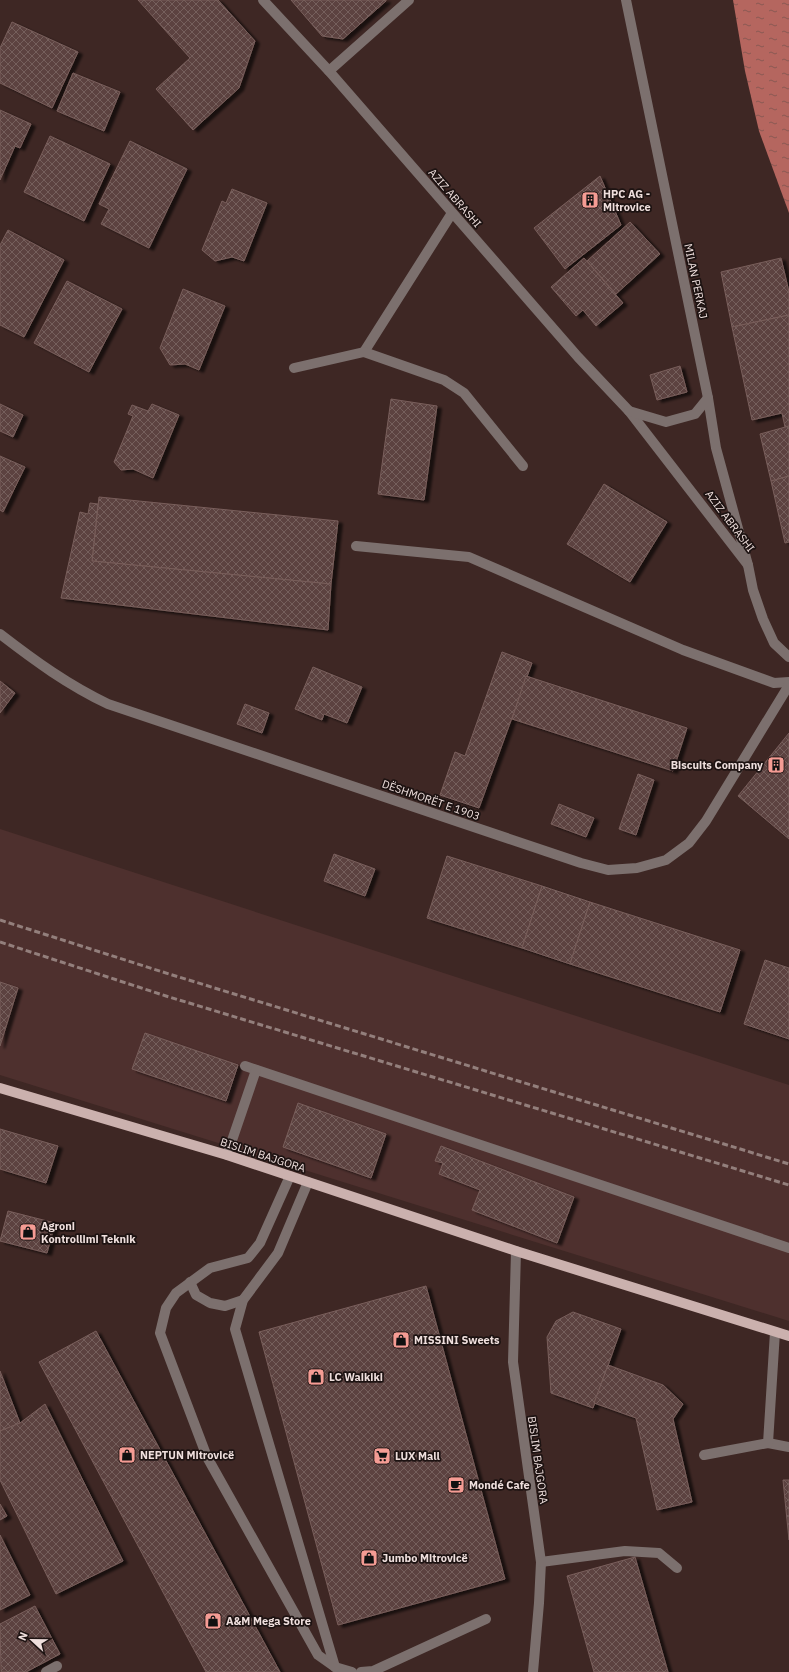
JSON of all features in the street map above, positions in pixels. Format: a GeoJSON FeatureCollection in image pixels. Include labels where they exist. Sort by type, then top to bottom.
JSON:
{"type":"FeatureCollection","features":[{"type":"Feature","properties":{"kind":"main road","name":"BISLIM BAJGORA"},"geometry":{"type":"LineString","coordinates":[[0,1088],[227,1155],[516,1251],[789,1336]]}},
{"type":"Feature","properties":{"kind":"street","name":"AZIZ ABRASHI"},"geometry":{"type":"LineString","coordinates":[[263,0],[329,71],[578,357],[629,411],[748,565],[753,590],[763,619],[774,643],[789,657]]}},
{"type":"Feature","properties":{"kind":"street"},"geometry":{"type":"LineString","coordinates":[[329,71],[409,0]]}},
{"type":"Feature","properties":{"kind":"street","name":"MILAN PERKAJ"},"geometry":{"type":"LineString","coordinates":[[626,0],[708,398],[716,448],[748,565]]}},
{"type":"Feature","properties":{"kind":"street"},"geometry":{"type":"LineString","coordinates":[[364,352],[452,213]]}},
{"type":"Feature","properties":{"kind":"street"},"geometry":{"type":"LineString","coordinates":[[294,368],[364,352],[444,380],[464,393],[474,404],[522,466]]}},
{"type":"Feature","properties":{"kind":"street"},"geometry":{"type":"LineString","coordinates":[[629,411],[666,422],[695,414],[708,398]]}},
{"type":"Feature","properties":{"kind":"street"},"geometry":{"type":"LineString","coordinates":[[356,546],[468,557],[683,650],[774,683],[789,684]]}},
{"type":"Feature","properties":{"kind":"street","name":"DËSHMORËT E 1903"},"geometry":{"type":"LineString","coordinates":[[0,634],[82,692],[108,704],[574,861],[608,870],[637,868],[666,860],[689,843],[706,821],[789,684]]}},
{"type":"Feature","properties":{"kind":"street"},"geometry":{"type":"LineString","coordinates":[[245,1066],[789,1248]]}},
{"type":"Feature","properties":{"kind":"street"},"geometry":{"type":"LineString","coordinates":[[227,1155],[256,1070]]}},
{"type":"Feature","properties":{"kind":"street"},"geometry":{"type":"LineString","coordinates":[[290,1176],[260,1243],[248,1258],[210,1268],[176,1293],[166,1308],[160,1333],[207,1456],[318,1655],[335,1667],[352,1672]]}},
{"type":"Feature","properties":{"kind":"street"},"geometry":{"type":"LineString","coordinates":[[308,1182],[278,1253],[243,1300],[235,1329],[335,1667]]}},
{"type":"Feature","properties":{"kind":"street","name":"BISLIM BAJGORA"},"geometry":{"type":"LineString","coordinates":[[516,1251],[513,1362],[540,1562],[539,1603],[533,1672]]}},
{"type":"Feature","properties":{"kind":"street"},"geometry":{"type":"LineString","coordinates":[[190,1282],[196,1295],[210,1303],[225,1306],[243,1300]]}},
{"type":"Feature","properties":{"kind":"street"},"geometry":{"type":"LineString","coordinates":[[768,1443],[775,1332]]}},
{"type":"Feature","properties":{"kind":"street"},"geometry":{"type":"LineString","coordinates":[[704,1455],[768,1443],[789,1447]]}},
{"type":"Feature","properties":{"kind":"street"},"geometry":{"type":"LineString","coordinates":[[540,1562],[625,1551],[659,1553],[677,1568]]}},
{"type":"Feature","properties":{"kind":"street"},"geometry":{"type":"LineString","coordinates":[[361,1672],[373,1671],[486,1619]]}},
{"type":"Feature","properties":{"kind":"street"},"geometry":{"type":"LineString","coordinates":[[46,1672],[57,1666]]}},
{"type":"Feature","properties":{"kind":"shaded area"},"geometry":{"type":"Polygon","coordinates":[[[0,829],[789,1085],[789,1321],[0,1075],[0,829]]]}},
{"type":"Feature","properties":{"kind":"water"},"geometry":{"type":"Polygon","coordinates":[[[733,0],[789,0],[789,213],[759,131],[745,71],[733,0]]]}},
{"type":"Feature","properties":{"kind":"building"},"geometry":{"type":"Polygon","coordinates":[[[138,0],[218,0],[255,41],[239,88],[193,130],[156,89],[190,58],[138,0]]]}},
{"type":"Feature","properties":{"kind":"building"},"geometry":{"type":"Polygon","coordinates":[[[291,0],[386,1],[343,39],[322,36],[291,0]]]}},
{"type":"Feature","properties":{"kind":"building"},"geometry":{"type":"Polygon","coordinates":[[[12,22],[78,52],[52,108],[0,83],[0,48],[12,22]]]}},
{"type":"Feature","properties":{"kind":"building"},"geometry":{"type":"Polygon","coordinates":[[[73,73],[120,92],[104,131],[57,111],[73,73]]]}},
{"type":"Feature","properties":{"kind":"building"},"geometry":{"type":"Polygon","coordinates":[[[0,110],[31,124],[20,148],[15,146],[0,180],[0,110]]]}},
{"type":"Feature","properties":{"kind":"building"},"geometry":{"type":"Polygon","coordinates":[[[50,136],[110,164],[84,221],[24,192],[50,136]]]}},
{"type":"Feature","properties":{"kind":"building"},"geometry":{"type":"Polygon","coordinates":[[[130,141],[187,169],[149,248],[101,224],[109,209],[99,204],[130,141]]]}},
{"type":"Feature","properties":{"kind":"building","name":"HPC AG - Mitrovice"},"geometry":{"type":"Polygon","coordinates":[[[600,176],[621,225],[565,269],[534,228],[600,176]]]}},
{"type":"Feature","properties":{"kind":"building"},"geometry":{"type":"Polygon","coordinates":[[[232,189],[267,203],[244,261],[232,257],[215,261],[202,250],[222,201],[226,203],[232,189]]]}},
{"type":"Feature","properties":{"kind":"building"},"geometry":{"type":"Polygon","coordinates":[[[630,222],[660,254],[616,294],[587,261],[630,222]]]}},
{"type":"Feature","properties":{"kind":"building"},"geometry":{"type":"Polygon","coordinates":[[[8,230],[64,260],[24,337],[0,325],[0,245],[8,230]]]}},
{"type":"Feature","properties":{"kind":"building"},"geometry":{"type":"Polygon","coordinates":[[[584,258],[623,303],[596,326],[583,310],[576,316],[551,287],[584,258]]]}},
{"type":"Feature","properties":{"kind":"building"},"geometry":{"type":"Polygon","coordinates":[[[781,258],[789,292],[789,315],[732,327],[721,272],[781,258]]]}},
{"type":"Feature","properties":{"kind":"building"},"geometry":{"type":"Polygon","coordinates":[[[67,281],[122,309],[89,372],[34,343],[67,281]]]}},
{"type":"Feature","properties":{"kind":"building"},"geometry":{"type":"Polygon","coordinates":[[[183,289],[225,306],[199,370],[185,364],[170,365],[160,348],[183,289]]]}},
{"type":"Feature","properties":{"kind":"building"},"geometry":{"type":"Polygon","coordinates":[[[789,315],[789,426],[785,427],[782,413],[752,420],[732,327],[789,315]]]}},
{"type":"Feature","properties":{"kind":"building"},"geometry":{"type":"Polygon","coordinates":[[[680,366],[687,392],[657,400],[650,375],[680,366]]]}},
{"type":"Feature","properties":{"kind":"building"},"geometry":{"type":"Polygon","coordinates":[[[391,399],[437,406],[424,500],[378,494],[391,399]]]}},
{"type":"Feature","properties":{"kind":"building"},"geometry":{"type":"Polygon","coordinates":[[[0,404],[23,415],[13,437],[0,431],[0,404]]]}},
{"type":"Feature","properties":{"kind":"building"},"geometry":{"type":"Polygon","coordinates":[[[152,404],[179,415],[153,478],[133,469],[121,470],[114,462],[133,416],[128,414],[132,405],[148,411],[152,404]]]}},
{"type":"Feature","properties":{"kind":"building"},"geometry":{"type":"Polygon","coordinates":[[[789,426],[789,476],[771,481],[760,434],[789,426]]]}},
{"type":"Feature","properties":{"kind":"building"},"geometry":{"type":"Polygon","coordinates":[[[0,456],[25,467],[3,512],[0,510],[0,456]]]}},
{"type":"Feature","properties":{"kind":"building"},"geometry":{"type":"Polygon","coordinates":[[[789,476],[789,542],[785,543],[771,481],[789,476]]]}},
{"type":"Feature","properties":{"kind":"building"},"geometry":{"type":"Polygon","coordinates":[[[604,484],[667,522],[630,582],[567,544],[604,484]]]}},
{"type":"Feature","properties":{"kind":"building"},"geometry":{"type":"Polygon","coordinates":[[[99,497],[338,521],[331,584],[92,561],[99,497]]]}},
{"type":"Feature","properties":{"kind":"building"},"geometry":{"type":"Polygon","coordinates":[[[90,503],[98,504],[92,561],[331,584],[328,630],[61,598],[80,512],[88,514],[90,503]]]}},
{"type":"Feature","properties":{"kind":"building"},"geometry":{"type":"Polygon","coordinates":[[[502,652],[532,663],[479,808],[440,795],[455,752],[465,756],[502,652]]]}},
{"type":"Feature","properties":{"kind":"building"},"geometry":{"type":"Polygon","coordinates":[[[313,667],[362,687],[347,723],[324,714],[322,720],[295,709],[313,667]]]}},
{"type":"Feature","properties":{"kind":"building"},"geometry":{"type":"Polygon","coordinates":[[[526,676],[687,728],[673,771],[512,719],[526,676]]]}},
{"type":"Feature","properties":{"kind":"building"},"geometry":{"type":"Polygon","coordinates":[[[0,681],[15,693],[0,713],[0,681]]]}},
{"type":"Feature","properties":{"kind":"building"},"geometry":{"type":"Polygon","coordinates":[[[245,704],[269,713],[262,733],[237,724],[245,704]]]}},
{"type":"Feature","properties":{"kind":"building","name":"Biscuits Company"},"geometry":{"type":"Polygon","coordinates":[[[789,733],[789,839],[738,796],[789,733]]]}},
{"type":"Feature","properties":{"kind":"building"},"geometry":{"type":"Polygon","coordinates":[[[638,774],[654,780],[636,835],[619,829],[638,774]]]}},
{"type":"Feature","properties":{"kind":"building"},"geometry":{"type":"Polygon","coordinates":[[[559,804],[594,818],[586,837],[551,824],[559,804]]]}},
{"type":"Feature","properties":{"kind":"building"},"geometry":{"type":"Polygon","coordinates":[[[334,854],[375,869],[365,896],[324,881],[334,854]]]}},
{"type":"Feature","properties":{"kind":"building"},"geometry":{"type":"Polygon","coordinates":[[[447,856],[542,886],[522,948],[427,918],[447,856]]]}},
{"type":"Feature","properties":{"kind":"building"},"geometry":{"type":"Polygon","coordinates":[[[542,886],[590,902],[570,964],[522,948],[542,886]]]}},
{"type":"Feature","properties":{"kind":"building"},"geometry":{"type":"Polygon","coordinates":[[[590,902],[740,950],[720,1012],[570,964],[590,902]]]}},
{"type":"Feature","properties":{"kind":"building"},"geometry":{"type":"Polygon","coordinates":[[[765,960],[789,968],[789,1039],[744,1024],[765,960]]]}},
{"type":"Feature","properties":{"kind":"building"},"geometry":{"type":"Polygon","coordinates":[[[0,982],[18,988],[0,1046],[0,982]]]}},
{"type":"Feature","properties":{"kind":"building"},"geometry":{"type":"Polygon","coordinates":[[[145,1033],[238,1065],[226,1101],[132,1069],[145,1033]]]}},
{"type":"Feature","properties":{"kind":"building"},"geometry":{"type":"Polygon","coordinates":[[[298,1103],[386,1134],[371,1178],[283,1147],[298,1103]]]}},
{"type":"Feature","properties":{"kind":"building"},"geometry":{"type":"Polygon","coordinates":[[[0,1129],[58,1146],[46,1183],[0,1169],[0,1129]]]}},
{"type":"Feature","properties":{"kind":"building"},"geometry":{"type":"Polygon","coordinates":[[[441,1146],[574,1197],[557,1243],[472,1210],[480,1190],[439,1174],[443,1163],[435,1161],[441,1146]]]}},
{"type":"Feature","properties":{"kind":"building","name":"Agroni Kontrollimi Teknik"},"geometry":{"type":"Polygon","coordinates":[[[8,1211],[55,1223],[47,1253],[0,1241],[8,1211]]]}},
{"type":"Feature","properties":{"kind":"building","name":"LUX Mall"},"geometry":{"type":"Polygon","coordinates":[[[426,1286],[505,1579],[338,1625],[259,1332],[426,1286]]]}},
{"type":"Feature","properties":{"kind":"building"},"geometry":{"type":"Polygon","coordinates":[[[573,1312],[621,1329],[593,1408],[551,1393],[547,1337],[556,1321],[573,1312]]]}},
{"type":"Feature","properties":{"kind":"building"},"geometry":{"type":"Polygon","coordinates":[[[96,1331],[280,1672],[206,1672],[39,1362],[96,1331]]]}},
{"type":"Feature","properties":{"kind":"building"},"geometry":{"type":"Polygon","coordinates":[[[608,1365],[663,1385],[683,1404],[673,1419],[692,1502],[657,1510],[636,1418],[594,1403],[608,1365]]]}},
{"type":"Feature","properties":{"kind":"building"},"geometry":{"type":"Polygon","coordinates":[[[0,1371],[20,1423],[0,1431],[0,1371]]]}},
{"type":"Feature","properties":{"kind":"building"},"geometry":{"type":"Polygon","coordinates":[[[45,1404],[123,1561],[56,1594],[0,1480],[0,1431],[20,1423],[45,1404]]]}},
{"type":"Feature","properties":{"kind":"building"},"geometry":{"type":"Polygon","coordinates":[[[783,1480],[789,1480],[789,1540],[783,1480]]]}},
{"type":"Feature","properties":{"kind":"building"},"geometry":{"type":"Polygon","coordinates":[[[0,1504],[7,1516],[0,1520],[0,1504]]]}},
{"type":"Feature","properties":{"kind":"building"},"geometry":{"type":"Polygon","coordinates":[[[0,1535],[30,1595],[0,1610],[0,1535]]]}},
{"type":"Feature","properties":{"kind":"building"},"geometry":{"type":"Polygon","coordinates":[[[635,1557],[668,1672],[594,1672],[567,1576],[635,1557]]]}},
{"type":"Feature","properties":{"kind":"building"},"geometry":{"type":"Polygon","coordinates":[[[35,1606],[60,1654],[26,1672],[1,1672],[0,1624],[35,1606]]]}},
{"type":"Feature","properties":{"kind":"railway"},"geometry":{"type":"LineString","coordinates":[[0,920],[169,974],[789,1164]]}},
{"type":"Feature","properties":{"kind":"railway"},"geometry":{"type":"LineString","coordinates":[[0,942],[166,996],[789,1185]]}},
{"type":"Feature","properties":{"kind":"place","name":"HPC AG - Mitrovice"},"geometry":{"type":"Point","coordinates":[590,200]}},
{"type":"Feature","properties":{"kind":"place","name":"Biscuits Company"},"geometry":{"type":"Point","coordinates":[776,765]}},
{"type":"Feature","properties":{"kind":"place","name":"Agroni Kontrollimi Teknik"},"geometry":{"type":"Point","coordinates":[28,1232]}},
{"type":"Feature","properties":{"kind":"place","name":"MISSINI Sweets"},"geometry":{"type":"Point","coordinates":[401,1340]}},
{"type":"Feature","properties":{"kind":"place","name":"LC Waikiki"},"geometry":{"type":"Point","coordinates":[316,1377]}},
{"type":"Feature","properties":{"kind":"place","name":"NEPTUN Mitrovicë"},"geometry":{"type":"Point","coordinates":[127,1455]}},
{"type":"Feature","properties":{"kind":"place","name":"LUX Mall"},"geometry":{"type":"Point","coordinates":[382,1456]}},
{"type":"Feature","properties":{"kind":"place","name":"Mondé Cafe"},"geometry":{"type":"Point","coordinates":[456,1485]}},
{"type":"Feature","properties":{"kind":"place","name":"Jumbo Mitrovicë"},"geometry":{"type":"Point","coordinates":[369,1558]}},
{"type":"Feature","properties":{"kind":"place","name":"A&M Mega Store"},"geometry":{"type":"Point","coordinates":[213,1621]}}]}
